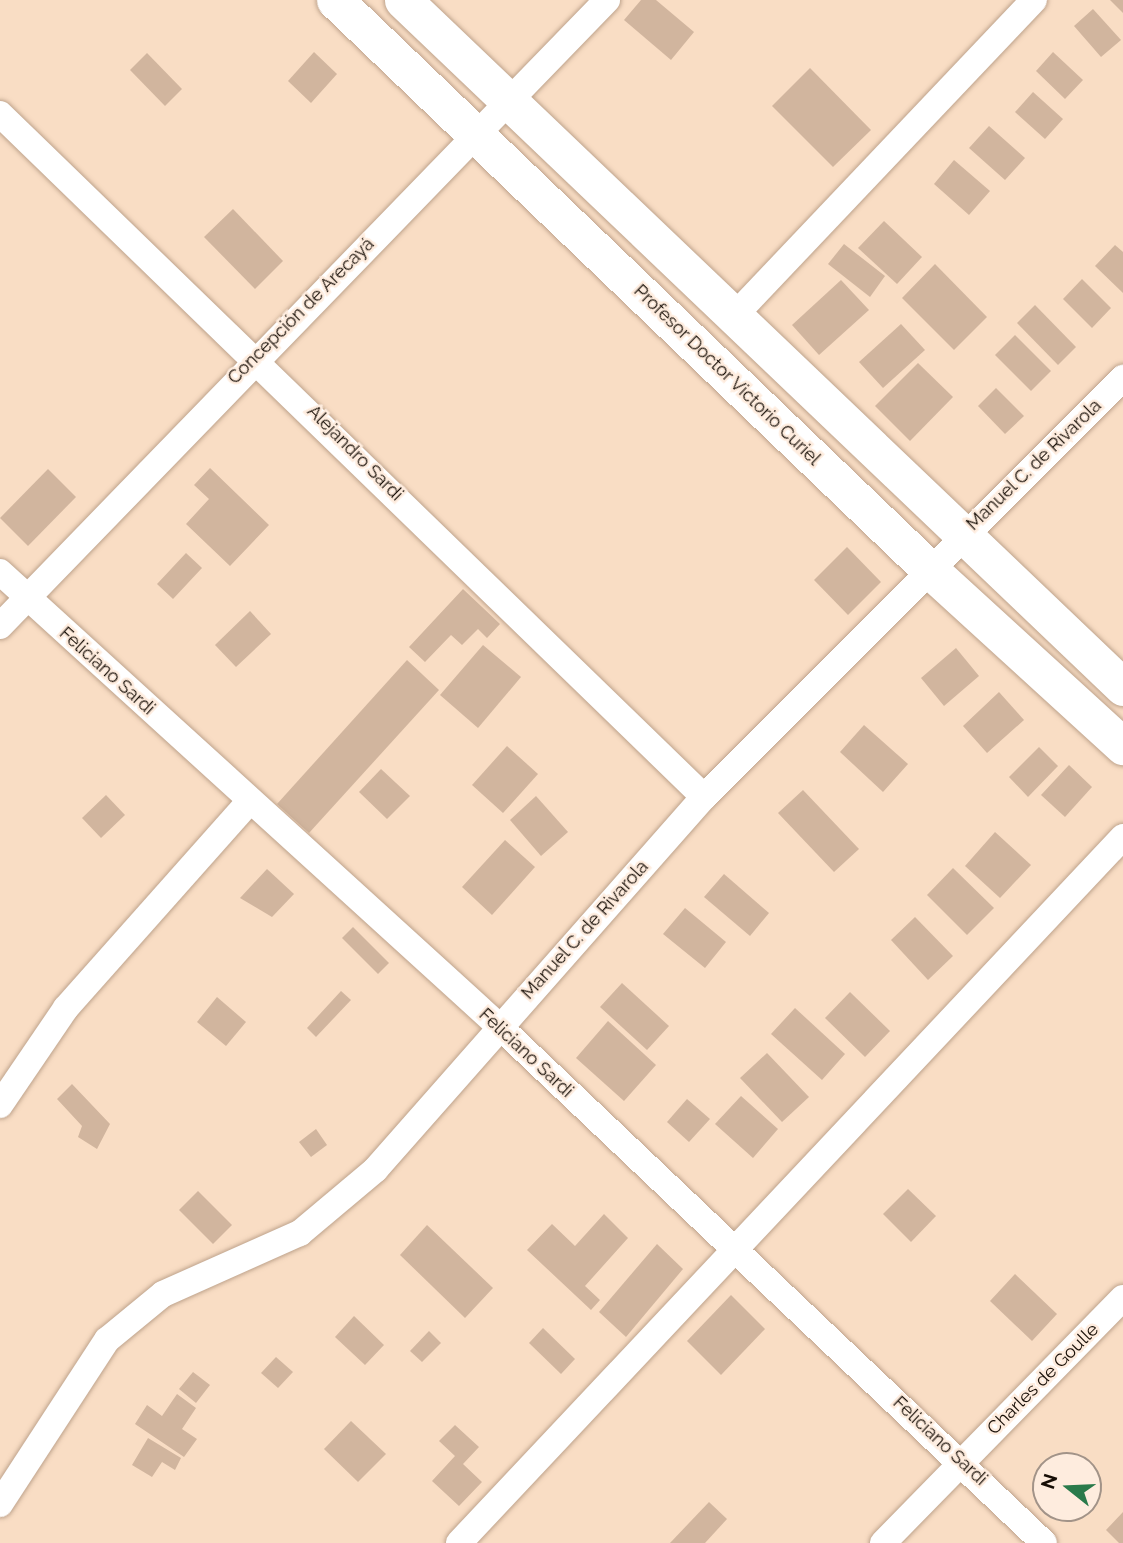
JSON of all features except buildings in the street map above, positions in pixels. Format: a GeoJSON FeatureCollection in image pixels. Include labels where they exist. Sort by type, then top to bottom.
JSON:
{"type":"FeatureCollection","features":[{"type":"Feature","properties":{"kind":"main road","name":"Profesor Doctor Victorio Curiel"},"geometry":{"type":"LineString","coordinates":[[335,0],[478,133],[947,551],[1123,687]]}},
{"type":"Feature","properties":{"kind":"main road","name":"Profesor Doctor Victorio Curiel"},"geometry":{"type":"LineString","coordinates":[[403,0],[735,315],[1123,746]]}},
{"type":"Feature","properties":{"kind":"street","name":"Concepción de Arecayá"},"geometry":{"type":"LineString","coordinates":[[0,626],[257,356],[607,0]]}},
{"type":"Feature","properties":{"kind":"street"},"geometry":{"type":"LineString","coordinates":[[735,315],[1034,0]]}},
{"type":"Feature","properties":{"kind":"street","name":"Alejandro Sardi"},"geometry":{"type":"LineString","coordinates":[[0,114],[257,356],[704,797]]}},
{"type":"Feature","properties":{"kind":"street","name":"Manuel C. de Rivarola"},"geometry":{"type":"LineString","coordinates":[[0,1504],[107,1340],[163,1294],[300,1233],[375,1170],[499,1026],[704,797],[947,551],[1123,378]]}},
{"type":"Feature","properties":{"kind":"street","name":"Feliciano Sardi"},"geometry":{"type":"LineString","coordinates":[[0,572],[499,1026],[730,1248],[962,1460],[1044,1543]]}},
{"type":"Feature","properties":{"kind":"street"},"geometry":{"type":"LineString","coordinates":[[0,1105],[66,1008],[250,801]]}},
{"type":"Feature","properties":{"kind":"street"},"geometry":{"type":"LineString","coordinates":[[459,1543],[730,1248],[1123,837]]}},
{"type":"Feature","properties":{"kind":"street","name":"Charles de Goulle"},"geometry":{"type":"LineString","coordinates":[[883,1543],[1123,1298]]}}]}
